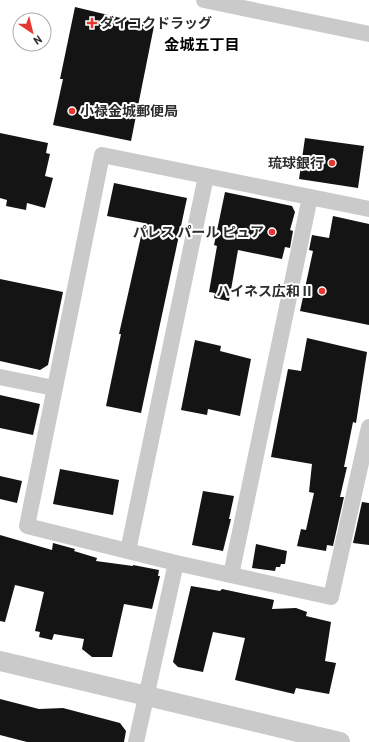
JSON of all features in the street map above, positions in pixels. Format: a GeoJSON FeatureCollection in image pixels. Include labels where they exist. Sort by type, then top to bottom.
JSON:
{"type":"FeatureCollection","features":[{"type":"Feature","properties":{"kind":"street"},"geometry":{"type":"LineString","coordinates":[[204,0],[369,34]]}},
{"type":"Feature","properties":{"kind":"street"},"geometry":{"type":"LineString","coordinates":[[369,209],[102,156],[27,526],[176,563],[331,597],[366,452],[369,427]]}},
{"type":"Feature","properties":{"kind":"street"},"geometry":{"type":"LineString","coordinates":[[128,551],[206,176]]}},
{"type":"Feature","properties":{"kind":"street"},"geometry":{"type":"LineString","coordinates":[[231,575],[310,197]]}},
{"type":"Feature","properties":{"kind":"street"},"geometry":{"type":"LineString","coordinates":[[0,377],[54,388]]}},
{"type":"Feature","properties":{"kind":"street"},"geometry":{"type":"LineString","coordinates":[[136,742],[176,563]]}},
{"type":"Feature","properties":{"kind":"street"},"geometry":{"type":"LineString","coordinates":[[0,661],[340,742]]}},
{"type":"Feature","properties":{"kind":"building"},"geometry":{"type":"Polygon","coordinates":[[[75,7],[154,26],[131,141],[53,125],[63,79],[60,79],[75,7]]]}},
{"type":"Feature","properties":{"kind":"building"},"geometry":{"type":"Polygon","coordinates":[[[0,133],[48,143],[46,153],[50,154],[45,176],[53,178],[45,208],[27,203],[26,210],[6,206],[7,200],[0,198],[0,133]]]}},
{"type":"Feature","properties":{"kind":"building","name":"琉球銀行"},"geometry":{"type":"Polygon","coordinates":[[[305,138],[364,146],[358,188],[299,179],[305,138]]]}},
{"type":"Feature","properties":{"kind":"building"},"geometry":{"type":"Polygon","coordinates":[[[114,183],[187,198],[141,413],[106,406],[121,334],[119,334],[144,223],[107,216],[114,183]]]}},
{"type":"Feature","properties":{"kind":"building"},"geometry":{"type":"Polygon","coordinates":[[[225,192],[292,206],[295,212],[290,230],[293,231],[290,248],[285,247],[282,259],[238,250],[229,301],[214,298],[215,293],[209,292],[217,246],[214,245],[225,192]]]}},
{"type":"Feature","properties":{"kind":"building"},"geometry":{"type":"Polygon","coordinates":[[[333,216],[369,224],[369,325],[300,311],[313,251],[309,250],[312,235],[329,238],[333,216]]]}},
{"type":"Feature","properties":{"kind":"building"},"geometry":{"type":"Polygon","coordinates":[[[0,279],[63,292],[48,365],[40,370],[0,361],[0,279]]]}},
{"type":"Feature","properties":{"kind":"building"},"geometry":{"type":"Polygon","coordinates":[[[307,338],[367,352],[356,423],[353,422],[344,467],[347,467],[340,497],[344,497],[333,546],[327,545],[326,551],[297,546],[301,529],[306,530],[314,493],[309,492],[312,464],[271,457],[288,369],[301,371],[307,338]]]}},
{"type":"Feature","properties":{"kind":"building"},"geometry":{"type":"Polygon","coordinates":[[[195,340],[221,346],[220,351],[251,359],[240,416],[208,409],[207,415],[181,410],[195,340]]]}},
{"type":"Feature","properties":{"kind":"building"},"geometry":{"type":"Polygon","coordinates":[[[0,395],[40,404],[33,435],[0,428],[0,395]]]}},
{"type":"Feature","properties":{"kind":"building"},"geometry":{"type":"Polygon","coordinates":[[[60,469],[119,480],[113,515],[53,504],[60,469]]]}},
{"type":"Feature","properties":{"kind":"building"},"geometry":{"type":"Polygon","coordinates":[[[0,476],[22,481],[17,503],[0,499],[0,476]]]}},
{"type":"Feature","properties":{"kind":"building"},"geometry":{"type":"Polygon","coordinates":[[[203,491],[234,496],[229,519],[231,519],[223,551],[192,545],[203,491]]]}},
{"type":"Feature","properties":{"kind":"building"},"geometry":{"type":"Polygon","coordinates":[[[362,502],[369,503],[369,545],[353,543],[362,502]]]}},
{"type":"Feature","properties":{"kind":"building"},"geometry":{"type":"Polygon","coordinates":[[[0,535],[52,550],[53,543],[75,549],[74,551],[97,558],[96,561],[133,565],[159,570],[158,576],[160,576],[152,609],[124,604],[112,657],[92,657],[82,649],[84,639],[54,634],[52,640],[39,637],[40,632],[35,631],[44,592],[15,585],[5,622],[0,621],[0,535]]]}},
{"type":"Feature","properties":{"kind":"building"},"geometry":{"type":"Polygon","coordinates":[[[256,544],[287,551],[285,564],[281,564],[280,567],[276,567],[275,571],[252,568],[256,544]]]}},
{"type":"Feature","properties":{"kind":"building"},"geometry":{"type":"Polygon","coordinates":[[[191,586],[220,591],[222,589],[274,600],[272,609],[296,608],[307,612],[306,616],[331,622],[325,661],[336,663],[329,694],[296,688],[294,694],[235,680],[245,638],[213,632],[203,672],[178,667],[173,662],[191,586]]]}},
{"type":"Feature","properties":{"kind":"building"},"geometry":{"type":"Polygon","coordinates":[[[0,699],[39,709],[63,708],[120,723],[126,731],[124,742],[27,742],[0,735],[0,699]]]}},
{"type":"Feature","properties":{"kind":"place","name":"ダイコクドラッグ"},"geometry":{"type":"Point","coordinates":[92,23]}},
{"type":"Feature","properties":{"kind":"place","name":"小禄金城郵便局"},"geometry":{"type":"Point","coordinates":[72,111]}},
{"type":"Feature","properties":{"kind":"place","name":"琉球銀行"},"geometry":{"type":"Point","coordinates":[332,163]}},
{"type":"Feature","properties":{"kind":"place","name":"パレス パール ピュア"},"geometry":{"type":"Point","coordinates":[272,232]}},
{"type":"Feature","properties":{"kind":"place","name":"ハイネス広和Ⅱ"},"geometry":{"type":"Point","coordinates":[322,291]}},
{"type":"Feature","properties":{"kind":"district","name":"金城五丁目"},"geometry":{"type":"Point","coordinates":[202,45]}}]}
